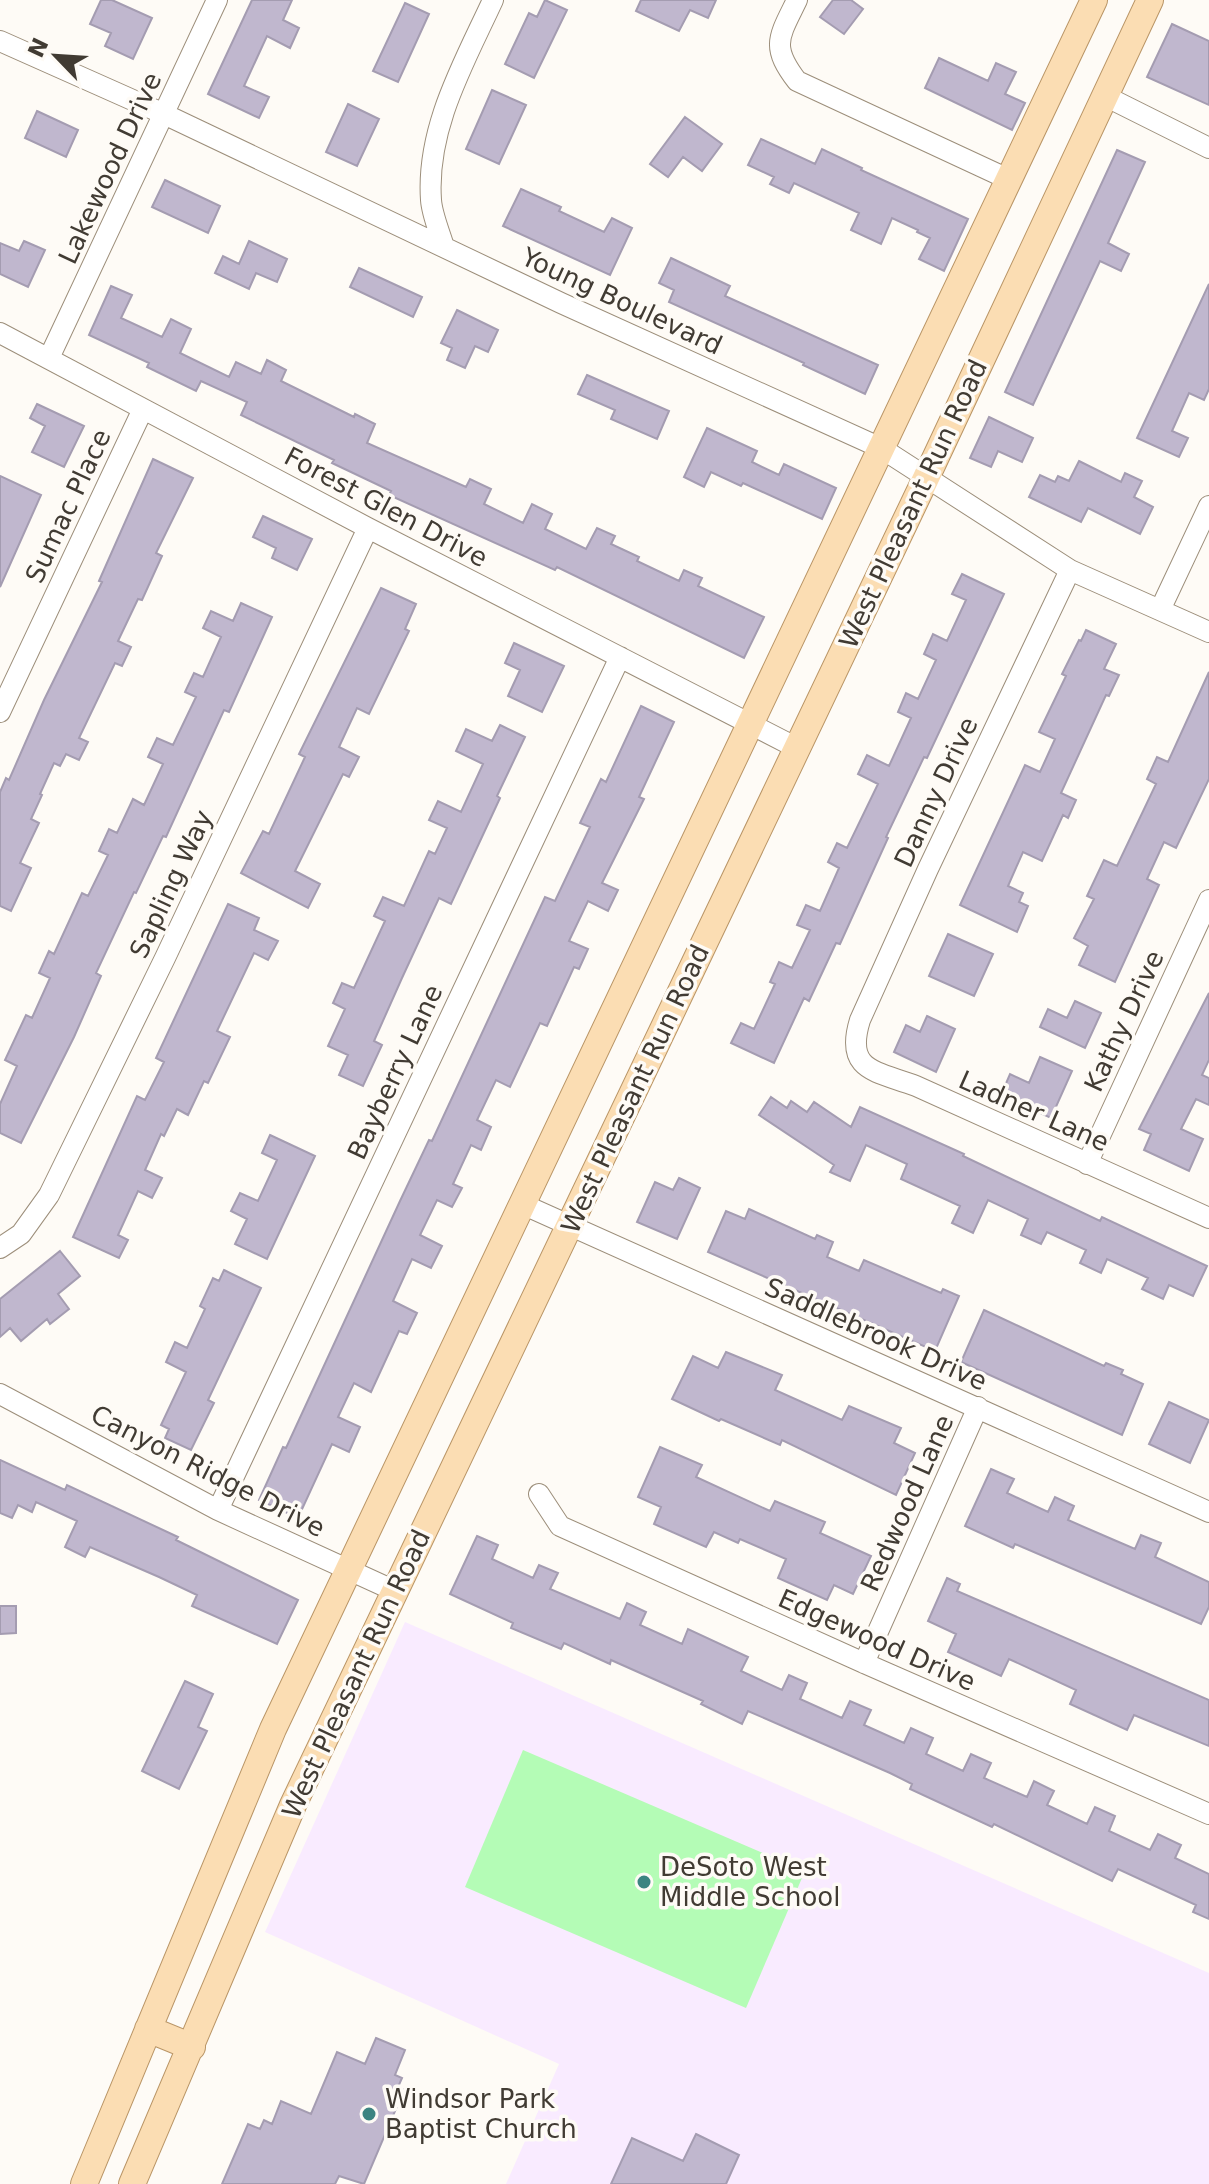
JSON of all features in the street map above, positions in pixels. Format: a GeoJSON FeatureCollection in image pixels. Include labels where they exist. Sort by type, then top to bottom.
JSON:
{"type":"FeatureCollection","features":[{"type":"Feature","properties":{"kind":"main road","name":"West Pleasant Run Road"},"geometry":{"type":"LineString","coordinates":[[84,2184],[273,1729],[1094,0]]}},
{"type":"Feature","properties":{"kind":"main road","name":"West Pleasant Run Road"},"geometry":{"type":"LineString","coordinates":[[132,2184],[293,1805],[926,478],[1150,0]]}},
{"type":"Feature","properties":{"kind":"main road"},"geometry":{"type":"LineString","coordinates":[[148,2029],[192,2047]]}},
{"type":"Feature","properties":{"kind":"street","name":"Lakewood Drive"},"geometry":{"type":"LineString","coordinates":[[49,358],[217,0]]}},
{"type":"Feature","properties":{"kind":"street"},"geometry":{"type":"LineString","coordinates":[[444,247],[430,202],[433,160],[444,104],[493,0]]}},
{"type":"Feature","properties":{"kind":"street"},"geometry":{"type":"LineString","coordinates":[[797,0],[778,50],[797,81],[1008,179]]}},
{"type":"Feature","properties":{"kind":"street","name":"Young Boulevard"},"geometry":{"type":"LineString","coordinates":[[0,41],[164,114],[881,448],[1070,570],[1209,632]]}},
{"type":"Feature","properties":{"kind":"street"},"geometry":{"type":"LineString","coordinates":[[1105,96],[1209,148]]}},
{"type":"Feature","properties":{"kind":"street","name":"Forest Glen Drive"},"geometry":{"type":"LineString","coordinates":[[0,333],[368,528],[797,748]]}},
{"type":"Feature","properties":{"kind":"street","name":"Sumac Place"},"geometry":{"type":"LineString","coordinates":[[0,712],[143,409]]}},
{"type":"Feature","properties":{"kind":"street"},"geometry":{"type":"LineString","coordinates":[[1160,610],[1209,506]]}},
{"type":"Feature","properties":{"kind":"street","name":"Sapling Way"},"geometry":{"type":"LineString","coordinates":[[0,1248],[21,1234],[49,1195],[158,973],[368,528]]}},
{"type":"Feature","properties":{"kind":"street","name":"Danny Drive"},"geometry":{"type":"LineString","coordinates":[[854,1038],[928,869],[1070,570]]}},
{"type":"Feature","properties":{"kind":"street","name":"Bayberry Lane"},"geometry":{"type":"LineString","coordinates":[[218,1510],[620,657]]}},
{"type":"Feature","properties":{"kind":"street","name":"Kathy Drive"},"geometry":{"type":"LineString","coordinates":[[1087,1164],[1209,900]]}},
{"type":"Feature","properties":{"kind":"street","name":"Ladner Lane"},"geometry":{"type":"LineString","coordinates":[[854,1038],[858,1060],[868,1068],[916,1086],[1209,1218]]}},
{"type":"Feature","properties":{"kind":"street","name":"Saddlebrook Drive"},"geometry":{"type":"LineString","coordinates":[[522,1204],[1209,1512]]}},
{"type":"Feature","properties":{"kind":"street","name":"Canyon Ridge Drive"},"geometry":{"type":"LineString","coordinates":[[0,1394],[218,1510],[395,1591]]}},
{"type":"Feature","properties":{"kind":"street","name":"Redwood Lane"},"geometry":{"type":"LineString","coordinates":[[864,1663],[978,1407]]}},
{"type":"Feature","properties":{"kind":"street","name":"Edgewood Drive"},"geometry":{"type":"LineString","coordinates":[[539,1494],[560,1526],[1209,1814]]}},
{"type":"Feature","properties":{"kind":"shaded area","name":"DeSoto West Middle School"},"geometry":{"type":"Polygon","coordinates":[[[405,1622],[1209,1973],[1209,2184],[506,2184],[559,2064],[265,1932],[405,1622]]]}},
{"type":"Feature","properties":{"kind":"green space"},"geometry":{"type":"Polygon","coordinates":[[[523,1750],[805,1871],[746,2008],[465,1887],[523,1750]]]}},
{"type":"Feature","properties":{"kind":"building"},"geometry":{"type":"Polygon","coordinates":[[[101,0],[112,0],[152,18],[133,59],[105,46],[111,33],[90,24],[101,0]]]}},
{"type":"Feature","properties":{"kind":"building"},"geometry":{"type":"Polygon","coordinates":[[[252,0],[292,0],[283,20],[299,28],[290,48],[267,36],[244,86],[269,97],[259,118],[208,94],[252,0]]]}},
{"type":"Feature","properties":{"kind":"building"},"geometry":{"type":"Polygon","coordinates":[[[545,0],[567,10],[534,78],[505,64],[529,13],[537,17],[545,0]]]}},
{"type":"Feature","properties":{"kind":"building"},"geometry":{"type":"Polygon","coordinates":[[[641,0],[716,0],[708,18],[690,10],[679,31],[636,11],[641,0]]]}},
{"type":"Feature","properties":{"kind":"building"},"geometry":{"type":"Polygon","coordinates":[[[833,0],[851,0],[863,9],[844,34],[820,17],[833,0]]]}},
{"type":"Feature","properties":{"kind":"building"},"geometry":{"type":"Polygon","coordinates":[[[405,3],[429,14],[398,82],[373,71],[405,3]]]}},
{"type":"Feature","properties":{"kind":"building"},"geometry":{"type":"Polygon","coordinates":[[[1172,24],[1209,41],[1209,105],[1147,77],[1172,24]]]}},
{"type":"Feature","properties":{"kind":"building"},"geometry":{"type":"Polygon","coordinates":[[[939,58],[988,81],[996,63],[1016,72],[1005,94],[1025,103],[1012,130],[925,88],[939,58]]]}},
{"type":"Feature","properties":{"kind":"building"},"geometry":{"type":"Polygon","coordinates":[[[492,90],[526,105],[499,164],[466,149],[492,90]]]}},
{"type":"Feature","properties":{"kind":"building"},"geometry":{"type":"Polygon","coordinates":[[[348,104],[379,119],[357,166],[326,152],[348,104]]]}},
{"type":"Feature","properties":{"kind":"building"},"geometry":{"type":"Polygon","coordinates":[[[37,111],[78,130],[66,157],[25,138],[37,111]]]}},
{"type":"Feature","properties":{"kind":"building"},"geometry":{"type":"Polygon","coordinates":[[[685,117],[722,144],[702,171],[683,157],[668,177],[650,164],[685,117]]]}},
{"type":"Feature","properties":{"kind":"building"},"geometry":{"type":"Polygon","coordinates":[[[761,139],[815,164],[822,149],[968,219],[944,271],[919,259],[930,238],[918,230],[892,218],[881,244],[851,230],[859,213],[794,183],[789,193],[770,184],[774,177],[748,165],[761,139]]]}},
{"type":"Feature","properties":{"kind":"building"},"geometry":{"type":"Polygon","coordinates":[[[1117,150],[1145,162],[1108,243],[1129,254],[1121,271],[1100,261],[1033,405],[1005,392],[1117,150]]]}},
{"type":"Feature","properties":{"kind":"building"},"geometry":{"type":"Polygon","coordinates":[[[165,180],[220,206],[208,233],[152,207],[165,180]]]}},
{"type":"Feature","properties":{"kind":"building"},"geometry":{"type":"Polygon","coordinates":[[[521,189],[561,207],[559,211],[604,232],[612,218],[632,228],[610,275],[503,226],[521,189]]]}},
{"type":"Feature","properties":{"kind":"building"},"geometry":{"type":"Polygon","coordinates":[[[24,241],[45,250],[28,287],[0,274],[0,243],[19,251],[24,241]]]}},
{"type":"Feature","properties":{"kind":"building"},"geometry":{"type":"Polygon","coordinates":[[[249,241],[287,259],[277,282],[256,273],[249,289],[215,273],[223,256],[239,264],[249,241]]]}},
{"type":"Feature","properties":{"kind":"building"},"geometry":{"type":"Polygon","coordinates":[[[671,258],[730,286],[725,296],[878,365],[865,394],[669,302],[674,290],[659,283],[671,258]]]}},
{"type":"Feature","properties":{"kind":"building"},"geometry":{"type":"Polygon","coordinates":[[[359,268],[422,297],[413,317],[350,287],[359,268]]]}},
{"type":"Feature","properties":{"kind":"building"},"geometry":{"type":"Polygon","coordinates":[[[1209,284],[1209,389],[1204,400],[1189,393],[1172,431],[1188,438],[1179,457],[1137,438],[1209,284]]]}},
{"type":"Feature","properties":{"kind":"building"},"geometry":{"type":"Polygon","coordinates":[[[111,286],[132,295],[121,318],[162,337],[171,319],[191,329],[180,353],[229,377],[236,362],[261,374],[267,360],[286,370],[281,381],[375,424],[367,443],[466,487],[470,479],[491,489],[484,504],[523,523],[532,504],[552,514],[545,529],[586,549],[597,528],[615,536],[611,544],[639,557],[637,561],[679,581],[684,570],[702,578],[698,586],[764,617],[744,658],[557,567],[555,570],[389,495],[391,491],[332,463],[334,460],[241,415],[247,402],[201,381],[196,391],[147,367],[149,363],[89,335],[111,286]]]}},
{"type":"Feature","properties":{"kind":"building"},"geometry":{"type":"Polygon","coordinates":[[[457,310],[498,330],[488,352],[475,346],[465,368],[447,360],[452,348],[441,343],[457,310]]]}},
{"type":"Feature","properties":{"kind":"building"},"geometry":{"type":"Polygon","coordinates":[[[587,375],[669,411],[657,439],[611,419],[615,410],[578,394],[587,375]]]}},
{"type":"Feature","properties":{"kind":"building"},"geometry":{"type":"Polygon","coordinates":[[[37,404],[84,426],[64,467],[32,452],[45,426],[30,418],[37,404]]]}},
{"type":"Feature","properties":{"kind":"building"},"geometry":{"type":"Polygon","coordinates":[[[989,417],[1033,438],[1022,462],[998,451],[991,467],[970,458],[989,417]]]}},
{"type":"Feature","properties":{"kind":"building"},"geometry":{"type":"Polygon","coordinates":[[[707,428],[757,451],[752,462],[779,475],[784,464],[836,488],[822,519],[711,472],[704,487],[684,477],[707,428]]]}},
{"type":"Feature","properties":{"kind":"building"},"geometry":{"type":"Polygon","coordinates":[[[153,459],[193,478],[156,553],[162,556],[142,600],[138,599],[118,641],[131,647],[122,666],[115,663],[79,738],[88,742],[79,760],[66,754],[60,766],[54,763],[40,794],[31,819],[39,823],[20,863],[31,868],[11,911],[0,906],[0,792],[6,778],[9,780],[102,582],[99,581],[153,459]]]}},
{"type":"Feature","properties":{"kind":"building"},"geometry":{"type":"Polygon","coordinates":[[[1079,461],[1121,482],[1125,473],[1142,481],[1134,497],[1153,507],[1140,534],[1088,508],[1081,522],[1029,497],[1040,475],[1055,482],[1058,476],[1069,481],[1079,461]]]}},
{"type":"Feature","properties":{"kind":"building"},"geometry":{"type":"Polygon","coordinates":[[[0,476],[41,495],[0,587],[0,476]]]}},
{"type":"Feature","properties":{"kind":"building"},"geometry":{"type":"Polygon","coordinates":[[[263,516],[312,539],[297,570],[272,558],[276,548],[253,537],[263,516]]]}},
{"type":"Feature","properties":{"kind":"building"},"geometry":{"type":"Polygon","coordinates":[[[962,574],[1004,594],[886,837],[840,944],[836,943],[809,1001],[804,998],[774,1063],[731,1043],[741,1023],[754,1029],[775,984],[770,982],[779,962],[792,968],[810,930],[797,925],[806,905],[820,911],[839,868],[828,862],[837,843],[847,848],[878,784],[858,774],[867,755],[889,766],[911,718],[898,712],[906,693],[918,699],[936,660],[924,654],[933,634],[947,641],[966,600],[952,594],[962,574]]]}},
{"type":"Feature","properties":{"kind":"building"},"geometry":{"type":"Polygon","coordinates":[[[381,588],[416,604],[405,629],[409,631],[369,714],[357,708],[339,747],[359,757],[349,777],[343,774],[295,871],[320,884],[308,908],[241,873],[263,831],[269,834],[305,757],[299,754],[381,588]]]}},
{"type":"Feature","properties":{"kind":"building"},"geometry":{"type":"Polygon","coordinates":[[[241,603],[272,617],[229,712],[224,710],[166,837],[163,836],[134,892],[96,973],[101,976],[74,1037],[21,1143],[0,1133],[0,1104],[17,1066],[5,1060],[26,1015],[32,1018],[50,978],[39,973],[49,951],[54,954],[82,893],[88,896],[108,855],[99,851],[109,829],[117,833],[133,799],[144,805],[163,764],[148,757],[157,738],[173,745],[196,697],[185,692],[194,673],[203,677],[221,637],[203,628],[211,611],[233,621],[241,603]]]}},
{"type":"Feature","properties":{"kind":"building"},"geometry":{"type":"Polygon","coordinates":[[[1086,630],[1116,644],[1104,669],[1119,675],[1109,696],[1106,695],[1061,793],[1076,800],[1068,818],[1063,815],[1042,861],[1023,852],[1008,886],[1023,893],[1019,902],[1028,906],[1017,932],[960,905],[1025,765],[1040,772],[1055,739],[1039,732],[1066,676],[1062,674],[1086,630]]]}},
{"type":"Feature","properties":{"kind":"building"},"geometry":{"type":"Polygon","coordinates":[[[514,643],[564,666],[542,712],[508,696],[520,670],[505,663],[514,643]]]}},
{"type":"Feature","properties":{"kind":"building"},"geometry":{"type":"Polygon","coordinates":[[[1209,672],[1209,779],[1176,848],[1164,842],[1147,879],[1159,885],[1115,982],[1079,965],[1088,946],[1074,938],[1094,899],[1087,896],[1104,860],[1117,866],[1156,784],[1147,779],[1157,757],[1168,762],[1209,672]]]}},
{"type":"Feature","properties":{"kind":"building"},"geometry":{"type":"Polygon","coordinates":[[[641,706],[674,722],[639,797],[644,799],[602,883],[618,890],[608,911],[588,901],[569,941],[588,949],[579,969],[574,967],[547,1026],[540,1023],[510,1087],[496,1080],[477,1120],[491,1127],[481,1150],[471,1145],[453,1184],[462,1188],[452,1207],[437,1200],[420,1235],[442,1246],[431,1268],[412,1259],[393,1301],[417,1313],[407,1334],[399,1331],[371,1392],[354,1383],[338,1417],[360,1427],[349,1452],[332,1444],[298,1518],[259,1500],[429,1140],[432,1141],[545,897],[555,901],[590,827],[580,823],[601,779],[606,782],[641,706]]]}},
{"type":"Feature","properties":{"kind":"building"},"geometry":{"type":"Polygon","coordinates":[[[500,725],[525,737],[451,904],[439,898],[374,1041],[382,1045],[363,1086],[339,1075],[348,1055],[328,1046],[345,1009],[333,1003],[342,983],[354,988],[385,921],[374,916],[383,897],[404,906],[429,851],[435,854],[447,828],[429,820],[438,801],[461,812],[483,764],[456,751],[466,729],[492,741],[500,725]]]}},
{"type":"Feature","properties":{"kind":"building"},"geometry":{"type":"Polygon","coordinates":[[[228,904],[259,918],[254,930],[278,941],[268,960],[254,953],[217,1031],[230,1037],[208,1083],[204,1081],[188,1115],[177,1109],[164,1136],[161,1134],[145,1170],[162,1178],[152,1198],[138,1191],[118,1235],[128,1240],[119,1258],[73,1237],[137,1096],[145,1100],[164,1062],[156,1058],[228,904]]]}},
{"type":"Feature","properties":{"kind":"building"},"geometry":{"type":"Polygon","coordinates":[[[948,934],[993,954],[974,996],[929,976],[948,934]]]}},
{"type":"Feature","properties":{"kind":"building"},"geometry":{"type":"Polygon","coordinates":[[[1209,993],[1209,1060],[1202,1075],[1209,1078],[1209,1105],[1196,1099],[1181,1129],[1203,1139],[1189,1171],[1144,1150],[1151,1134],[1139,1129],[1209,993]]]}},
{"type":"Feature","properties":{"kind":"building"},"geometry":{"type":"Polygon","coordinates":[[[1075,1001],[1101,1013],[1085,1048],[1040,1027],[1048,1009],[1067,1018],[1075,1001]]]}},
{"type":"Feature","properties":{"kind":"building"},"geometry":{"type":"Polygon","coordinates":[[[927,1016],[955,1029],[936,1072],[894,1052],[906,1025],[920,1032],[927,1016]]]}},
{"type":"Feature","properties":{"kind":"building"},"geometry":{"type":"Polygon","coordinates":[[[1040,1057],[1072,1071],[1051,1118],[1001,1095],[1010,1074],[1029,1083],[1040,1057]]]}},
{"type":"Feature","properties":{"kind":"building"},"geometry":{"type":"Polygon","coordinates":[[[771,1097],[787,1108],[791,1101],[807,1112],[814,1102],[851,1127],[860,1107],[1100,1221],[1102,1217],[1207,1266],[1193,1296],[1169,1285],[1163,1299],[1142,1289],[1148,1278],[1107,1259],[1101,1273],[1080,1263],[1086,1250],[1047,1232],[1041,1244],[1021,1235],[1028,1219],[988,1200],[973,1233],[952,1223],[960,1206],[901,1179],[907,1164],[866,1145],[850,1181],[830,1172],[834,1165],[759,1115],[771,1097]]]}},
{"type":"Feature","properties":{"kind":"building"},"geometry":{"type":"Polygon","coordinates":[[[270,1135],[315,1156],[267,1259],[235,1244],[247,1219],[231,1211],[240,1193],[258,1201],[277,1160],[262,1153],[270,1135]]]}},
{"type":"Feature","properties":{"kind":"building"},"geometry":{"type":"Polygon","coordinates":[[[679,1178],[700,1188],[677,1239],[637,1222],[655,1182],[673,1190],[679,1178]]]}},
{"type":"Feature","properties":{"kind":"building"},"geometry":{"type":"Polygon","coordinates":[[[749,1209],[815,1239],[817,1235],[833,1242],[827,1257],[859,1271],[864,1260],[941,1293],[943,1289],[959,1296],[935,1351],[708,1252],[726,1211],[745,1219],[749,1209]]]}},
{"type":"Feature","properties":{"kind":"building"},"geometry":{"type":"Polygon","coordinates":[[[60,1251],[80,1276],[58,1294],[69,1309],[50,1324],[47,1319],[21,1341],[10,1328],[0,1337],[0,1299],[60,1251]]]}},
{"type":"Feature","properties":{"kind":"building"},"geometry":{"type":"Polygon","coordinates":[[[224,1270],[261,1288],[208,1400],[214,1403],[191,1450],[165,1438],[169,1429],[161,1425],[186,1372],[166,1362],[175,1342],[187,1348],[205,1309],[200,1306],[213,1278],[219,1281],[224,1270]]]}},
{"type":"Feature","properties":{"kind":"building"},"geometry":{"type":"Polygon","coordinates":[[[984,1310],[1104,1366],[1106,1363],[1123,1370],[1121,1374],[1143,1384],[1122,1435],[961,1362],[984,1310]]]}},
{"type":"Feature","properties":{"kind":"building"},"geometry":{"type":"Polygon","coordinates":[[[726,1352],[782,1375],[775,1390],[842,1420],[849,1406],[901,1428],[894,1443],[915,1453],[896,1495],[782,1440],[780,1445],[672,1399],[693,1356],[718,1368],[726,1352]]]}},
{"type":"Feature","properties":{"kind":"building"},"geometry":{"type":"Polygon","coordinates":[[[1169,1402],[1209,1420],[1190,1463],[1149,1444],[1169,1402]]]}},
{"type":"Feature","properties":{"kind":"building"},"geometry":{"type":"Polygon","coordinates":[[[660,1447],[702,1465],[696,1477],[770,1511],[775,1501],[825,1522],[820,1533],[871,1556],[853,1594],[834,1585],[827,1600],[778,1578],[786,1559],[740,1539],[738,1543],[714,1532],[706,1547],[654,1524],[661,1507],[638,1497],[660,1447]]]}},
{"type":"Feature","properties":{"kind":"building"},"geometry":{"type":"Polygon","coordinates":[[[0,1460],[65,1490],[67,1485],[178,1537],[176,1540],[298,1600],[277,1644],[192,1606],[197,1595],[159,1577],[90,1547],[85,1557],[65,1547],[77,1521],[36,1502],[32,1512],[18,1505],[12,1518],[0,1513],[0,1460]]]}},
{"type":"Feature","properties":{"kind":"building"},"geometry":{"type":"Polygon","coordinates":[[[991,1469],[1014,1479],[1007,1493],[1048,1512],[1055,1497],[1074,1506],[1068,1520],[1114,1540],[1135,1549],[1141,1535],[1161,1543],[1155,1557],[1209,1582],[1209,1607],[1201,1624],[1015,1544],[1013,1548],[965,1526],[991,1469]]]}},
{"type":"Feature","properties":{"kind":"building"},"geometry":{"type":"Polygon","coordinates":[[[477,1536],[498,1545],[492,1559],[533,1578],[539,1565],[558,1573],[550,1589],[620,1619],[627,1603],[646,1612],[640,1625],[682,1644],[688,1629],[748,1657],[741,1671],[782,1690],[789,1675],[807,1683],[800,1699],[842,1718],[850,1701],[871,1710],[864,1725],[904,1743],[911,1728],[933,1738],[926,1754],[963,1771],[971,1754],[991,1763],[984,1778],[1027,1797],[1034,1781],[1054,1791],[1047,1805],[1087,1824],[1095,1807],[1115,1816],[1109,1831],[1150,1850],[1158,1834],[1181,1845],[1175,1858],[1209,1874],[1209,1919],[1193,1912],[1196,1905],[1118,1869],[1112,1881],[994,1824],[992,1827],[910,1789],[912,1784],[890,1773],[748,1711],[742,1724],[701,1704],[703,1701],[611,1660],[610,1664],[564,1643],[561,1649],[511,1628],[513,1623],[450,1594],[477,1536]]]}},
{"type":"Feature","properties":{"kind":"building"},"geometry":{"type":"Polygon","coordinates":[[[947,1578],[960,1584],[957,1591],[1209,1700],[1209,1746],[1134,1715],[1127,1730],[1070,1704],[1076,1690],[1009,1659],[1001,1676],[948,1652],[956,1634],[928,1621],[947,1578]]]}},
{"type":"Feature","properties":{"kind":"building"},"geometry":{"type":"Polygon","coordinates":[[[0,1606],[16,1606],[16,1633],[0,1634],[0,1606]]]}},
{"type":"Feature","properties":{"kind":"building"},"geometry":{"type":"Polygon","coordinates":[[[185,1681],[213,1694],[198,1727],[207,1731],[179,1789],[142,1771],[185,1681]]]}},
{"type":"Feature","properties":{"kind":"building","name":"Windsor Park Baptist Church"},"geometry":{"type":"Polygon","coordinates":[[[376,2038],[405,2050],[395,2075],[402,2078],[398,2087],[404,2090],[364,2184],[339,2176],[335,2184],[222,2184],[248,2124],[260,2129],[264,2120],[272,2124],[281,2101],[311,2114],[337,2052],[365,2064],[376,2038]]]}},
{"type":"Feature","properties":{"kind":"building"},"geometry":{"type":"Polygon","coordinates":[[[696,2134],[739,2155],[726,2184],[611,2184],[632,2138],[683,2161],[696,2134]]]}},
{"type":"Feature","properties":{"kind":"place","name":"DeSoto West Middle School"},"geometry":{"type":"Point","coordinates":[644,1882]}},
{"type":"Feature","properties":{"kind":"place","name":"Windsor Park Baptist Church"},"geometry":{"type":"Point","coordinates":[369,2114]}}]}
